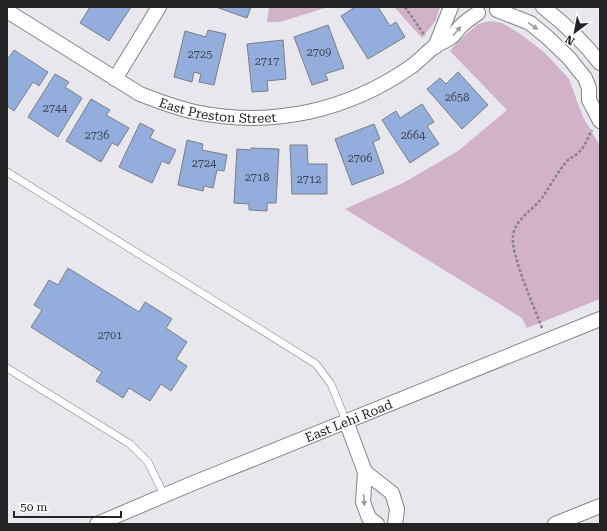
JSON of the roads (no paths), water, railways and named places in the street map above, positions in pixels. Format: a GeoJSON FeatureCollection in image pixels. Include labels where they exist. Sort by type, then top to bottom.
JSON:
{"type":"FeatureCollection","features":[{"type":"Feature","properties":{"kind":"street"},"geometry":{"type":"LineString","coordinates":[[115,79],[159,7]]}},
{"type":"Feature","properties":{"kind":"street","name":"East Preston Street"},"geometry":{"type":"LineString","coordinates":[[435,47],[451,7]]}},
{"type":"Feature","properties":{"kind":"street"},"geometry":{"type":"LineString","coordinates":[[543,7],[564,22],[587,46],[600,63]]}},
{"type":"Feature","properties":{"kind":"street"},"geometry":{"type":"LineString","coordinates":[[472,10],[488,13],[499,8],[530,23],[548,37],[569,58],[585,78],[589,88],[589,100],[596,125]]}},
{"type":"Feature","properties":{"kind":"street","name":"East Preston Street"},"geometry":{"type":"LineString","coordinates":[[7,11],[140,94],[195,112],[248,118],[282,117],[307,113],[341,103],[366,93],[413,66],[435,47],[452,37],[472,10]]}},
{"type":"Feature","properties":{"kind":"street","name":"East Lehi Road"},"geometry":{"type":"LineString","coordinates":[[97,524],[164,495],[600,319]]}},
{"type":"Feature","properties":{"kind":"street"},"geometry":{"type":"LineString","coordinates":[[346,421],[365,472],[363,502],[369,518],[377,524]]}},
{"type":"Feature","properties":{"kind":"street"},"geometry":{"type":"LineString","coordinates":[[365,472],[392,493],[397,509],[395,524]]}},
{"type":"Feature","properties":{"kind":"street"},"geometry":{"type":"LineString","coordinates":[[555,524],[600,506]]}},
{"type":"Feature","properties":{"kind":"lane"},"geometry":{"type":"LineString","coordinates":[[7,172],[316,364],[331,384],[346,421]]}},
{"type":"Feature","properties":{"kind":"lane"},"geometry":{"type":"LineString","coordinates":[[7,368],[130,444],[148,462],[164,495]]}}]}
